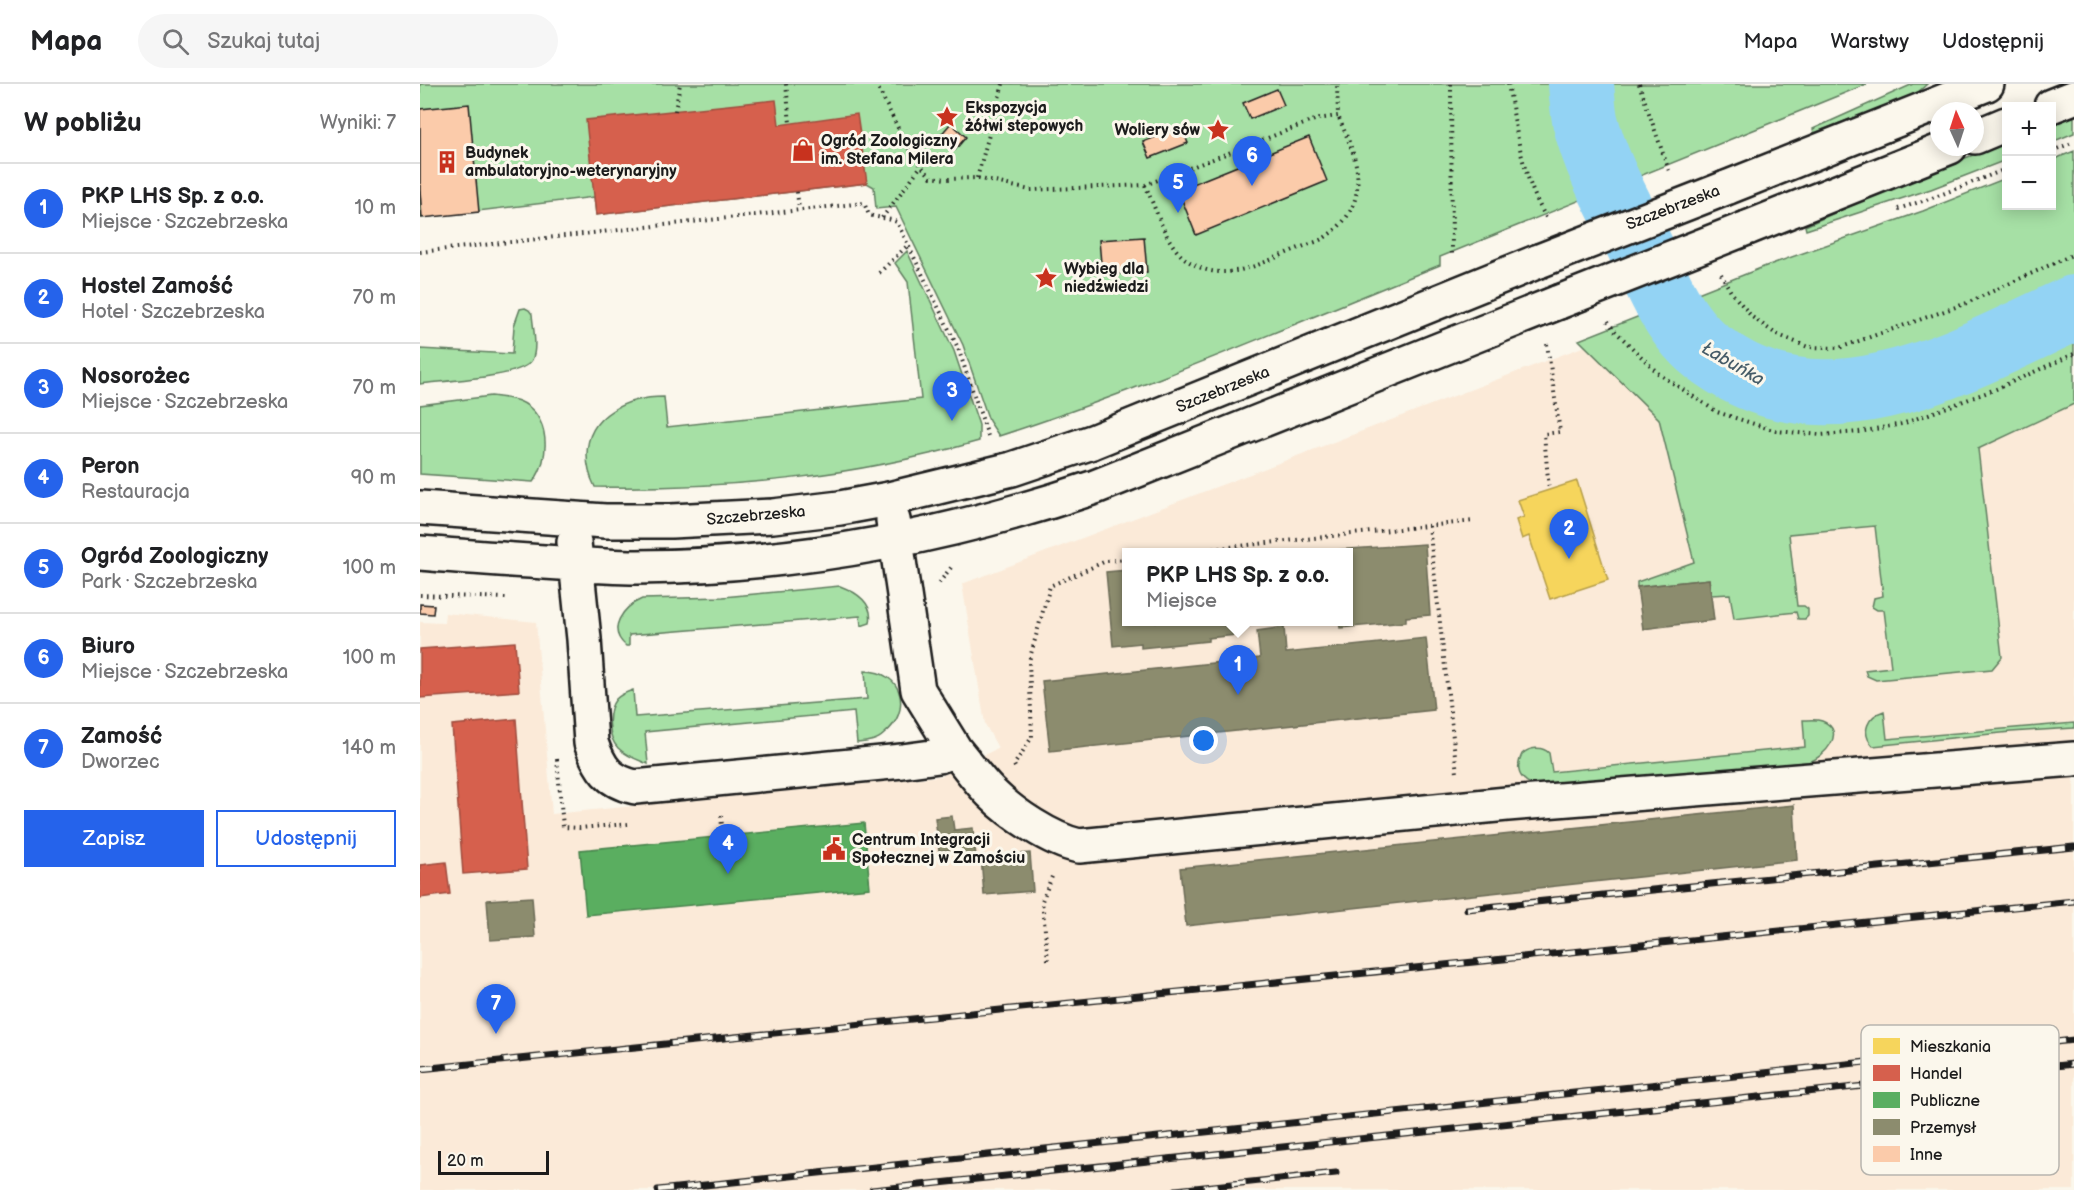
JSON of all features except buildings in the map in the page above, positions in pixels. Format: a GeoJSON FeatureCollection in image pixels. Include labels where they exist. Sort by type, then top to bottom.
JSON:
{"type":"FeatureCollection","features":[{"type":"Feature","properties":{"kind":"street","name":"Szczebrzeska"},"geometry":{"type":"LineString","coordinates":[[420,508],[573,519],[671,521],[740,518],[830,509],[889,499],[1012,469],[1092,442],[1539,261],[1966,94]]}},
{"type":"Feature","properties":{"kind":"street"},"geometry":{"type":"LineString","coordinates":[[2056,104],[2074,97]]}},
{"type":"Feature","properties":{"kind":"street"},"geometry":{"type":"LineString","coordinates":[[1984,133],[2002,126]]}},
{"type":"Feature","properties":{"kind":"street"},"geometry":{"type":"LineString","coordinates":[[420,553],[636,567],[722,564],[786,559],[896,542],[990,520],[1095,487],[1930,155]]}},
{"type":"Feature","properties":{"kind":"street"},"geometry":{"type":"LineString","coordinates":[[889,499],[918,690],[955,750],[980,781],[1003,804],[1050,836],[1065,843],[1097,846],[1507,804],[2074,759]]}},
{"type":"Feature","properties":{"kind":"street"},"geometry":{"type":"LineString","coordinates":[[573,519],[591,743],[604,770],[613,779],[635,787],[939,756],[955,750]]}},
{"type":"Feature","properties":{"kind":"path"},"geometry":{"type":"LineString","coordinates":[[675,111],[680,84]]}},
{"type":"Feature","properties":{"kind":"path"},"geometry":{"type":"LineString","coordinates":[[786,84],[790,123]]}},
{"type":"Feature","properties":{"kind":"path"},"geometry":{"type":"LineString","coordinates":[[876,84],[904,142],[931,177],[977,178],[1030,190],[1145,185],[1317,119],[1338,116]]}},
{"type":"Feature","properties":{"kind":"path"},"geometry":{"type":"LineString","coordinates":[[977,178],[1003,84]]}},
{"type":"Feature","properties":{"kind":"path"},"geometry":{"type":"LineString","coordinates":[[1145,185],[1167,235],[1181,256],[1207,271],[1222,273],[1243,270],[1326,237],[1340,226],[1349,213],[1356,196],[1358,176],[1355,156],[1338,116],[1336,84]]}},
{"type":"Feature","properties":{"kind":"path"},"geometry":{"type":"LineString","coordinates":[[1451,84],[1452,268]]}},
{"type":"Feature","properties":{"kind":"path"},"geometry":{"type":"LineString","coordinates":[[1508,84],[1521,160],[1534,199],[1553,229]]}},
{"type":"Feature","properties":{"kind":"path"},"geometry":{"type":"LineString","coordinates":[[1639,84],[1671,175]]}},
{"type":"Feature","properties":{"kind":"path"},"geometry":{"type":"LineString","coordinates":[[2056,149],[2074,142]]}},
{"type":"Feature","properties":{"kind":"path"},"geometry":{"type":"LineString","coordinates":[[882,218],[921,166]]}},
{"type":"Feature","properties":{"kind":"path"},"geometry":{"type":"LineString","coordinates":[[797,192],[799,209]]}},
{"type":"Feature","properties":{"kind":"path"},"geometry":{"type":"LineString","coordinates":[[420,252],[864,202],[869,215],[887,217],[897,222],[958,348],[992,448]]}},
{"type":"Feature","properties":{"kind":"path"},"geometry":{"type":"LineString","coordinates":[[879,273],[908,245]]}},
{"type":"Feature","properties":{"kind":"path"},"geometry":{"type":"LineString","coordinates":[[1720,273],[1731,292],[1752,317],[1776,334],[1808,347],[1839,348],[1967,303],[2074,254]]}},
{"type":"Feature","properties":{"kind":"path"},"geometry":{"type":"LineString","coordinates":[[1608,320],[1614,330],[1659,374],[1718,412],[1776,432],[1821,435],[1859,432],[1902,424],[1996,389],[2074,354]]}},
{"type":"Feature","properties":{"kind":"path"},"geometry":{"type":"LineString","coordinates":[[1546,338],[1560,432],[1545,434],[1549,490]]}},
{"type":"Feature","properties":{"kind":"path"},"geometry":{"type":"LineString","coordinates":[[1219,548],[1474,521]]}},
{"type":"Feature","properties":{"kind":"path"},"geometry":{"type":"LineString","coordinates":[[1429,525],[1457,779]]}},
{"type":"Feature","properties":{"kind":"path"},"geometry":{"type":"LineString","coordinates":[[1019,773],[1014,765],[1032,737],[1029,661],[1050,586],[1106,561],[1122,559]]}},
{"type":"Feature","properties":{"kind":"path"},"geometry":{"type":"LineString","coordinates":[[420,595],[513,598]]}},
{"type":"Feature","properties":{"kind":"path"},"geometry":{"type":"LineString","coordinates":[[721,816],[723,836]]}},
{"type":"Feature","properties":{"kind":"path"},"geometry":{"type":"LineString","coordinates":[[1048,960],[1042,902],[1065,843]]}},
{"type":"Feature","properties":{"kind":"shaded area"},"geometry":{"type":"Polygon","coordinates":[[[1585,346],[1659,419],[1670,467],[1978,449],[2074,404],[2074,1190],[420,1190],[420,622],[444,623],[445,613],[536,622],[552,814],[942,776],[998,748],[985,724],[962,584],[1585,346]]]}},
{"type":"Feature","properties":{"kind":"green space"},"geometry":{"type":"Polygon","coordinates":[[[420,84],[1867,84],[1440,257],[1440,265],[1276,332],[1111,397],[999,436],[989,421],[963,345],[896,207],[876,209],[874,187],[867,183],[596,215],[594,197],[420,218],[420,84]]]}},
{"type":"Feature","properties":{"kind":"green space"},"geometry":{"type":"Polygon","coordinates":[[[1913,84],[1927,84],[1916,94],[1814,133],[1813,129],[1913,84]]]}},
{"type":"Feature","properties":{"kind":"green space"},"geometry":{"type":"Polygon","coordinates":[[[2074,115],[2074,133],[2056,140],[2056,122],[2074,115]]]}},
{"type":"Feature","properties":{"kind":"green space"},"geometry":{"type":"Polygon","coordinates":[[[2002,144],[2002,162],[1931,189],[1806,230],[1805,226],[1909,180],[1970,156],[1984,156],[1984,151],[2002,144]]]}},
{"type":"Feature","properties":{"kind":"green space"},"geometry":{"type":"Polygon","coordinates":[[[2074,151],[2074,404],[1978,449],[2002,657],[1992,669],[1876,680],[1867,676],[1865,670],[1891,667],[1884,610],[1872,607],[1874,598],[1883,596],[1875,526],[1789,534],[1797,606],[1804,606],[1808,609],[1808,616],[1805,619],[1798,619],[1796,612],[1734,619],[1730,594],[1711,595],[1709,579],[1637,587],[1637,582],[1694,562],[1659,419],[1579,340],[1766,266],[1923,211],[2002,180],[2002,210],[2056,210],[2056,158],[2074,151]]]}},
{"type":"Feature","properties":{"kind":"green space"},"geometry":{"type":"Polygon","coordinates":[[[907,251],[954,351],[979,425],[979,441],[883,464],[789,479],[693,486],[595,487],[589,471],[587,455],[594,429],[612,411],[637,400],[664,397],[667,427],[921,399],[908,282],[895,263],[907,251]]]}},
{"type":"Feature","properties":{"kind":"green space"},"geometry":{"type":"Polygon","coordinates":[[[525,308],[532,314],[535,344],[532,360],[525,366],[498,375],[420,384],[420,349],[512,354],[514,326],[520,309],[525,308]]]}},
{"type":"Feature","properties":{"kind":"green space"},"geometry":{"type":"Polygon","coordinates":[[[491,396],[509,398],[530,407],[542,426],[545,450],[539,472],[533,482],[420,474],[420,405],[491,396]]]}},
{"type":"Feature","properties":{"kind":"green space"},"geometry":{"type":"Polygon","coordinates":[[[840,586],[862,599],[871,616],[870,623],[861,626],[860,616],[629,635],[629,646],[626,646],[617,633],[619,619],[623,613],[642,599],[723,597],[840,586]]]}},
{"type":"Feature","properties":{"kind":"green space"},"geometry":{"type":"Polygon","coordinates":[[[865,671],[878,673],[896,685],[901,704],[893,725],[872,741],[857,743],[854,712],[645,732],[648,764],[621,751],[615,744],[610,731],[613,704],[620,696],[633,690],[635,717],[867,699],[865,671]]]}},
{"type":"Feature","properties":{"kind":"green space"},"geometry":{"type":"Polygon","coordinates":[[[1884,711],[1887,739],[2074,723],[2074,728],[1873,746],[1867,735],[1868,725],[1878,713],[1884,711]]]}},
{"type":"Feature","properties":{"kind":"green space"},"geometry":{"type":"Polygon","coordinates":[[[1803,720],[1822,721],[1830,725],[1833,731],[1831,744],[1821,755],[1808,762],[1545,787],[1527,782],[1519,768],[1522,754],[1536,748],[1549,753],[1552,772],[1805,747],[1803,720]]]}},
{"type":"Feature","properties":{"kind":"waterway","name":"Łabuńka"},"geometry":{"type":"LineString","coordinates":[[1581,84],[1585,120],[1596,155],[1666,300],[1679,322],[1696,342],[1728,366],[1771,385],[1814,392],[1859,390],[1904,380],[1949,365],[2074,308]]}},
{"type":"Feature","properties":{"kind":"railway"},"geometry":{"type":"LineString","coordinates":[[1467,909],[2074,847]]}},
{"type":"Feature","properties":{"kind":"railway"},"geometry":{"type":"LineString","coordinates":[[420,1069],[2074,901]]}},
{"type":"Feature","properties":{"kind":"railway"},"geometry":{"type":"LineString","coordinates":[[2059,1042],[2074,1040]]}},
{"type":"Feature","properties":{"kind":"railway"},"geometry":{"type":"LineString","coordinates":[[658,1190],[1861,1063]]}},
{"type":"Feature","properties":{"kind":"railway"},"geometry":{"type":"LineString","coordinates":[[2059,1066],[2074,1064]]}},
{"type":"Feature","properties":{"kind":"railway"},"geometry":{"type":"LineString","coordinates":[[872,1190],[1861,1086]]}},
{"type":"Feature","properties":{"kind":"railway"},"geometry":{"type":"LineString","coordinates":[[1176,1190],[1336,1173]]}},
{"type":"Feature","properties":{"kind":"place","name":"Ekspozycja żółwi stepowych"},"geometry":{"type":"Point","coordinates":[947,117]}},
{"type":"Feature","properties":{"kind":"place","name":"Woliery sów"},"geometry":{"type":"Point","coordinates":[1218,130]}},
{"type":"Feature","properties":{"kind":"place","name":"Ogród Zoologiczny im. Stefana Milera"},"geometry":{"type":"Point","coordinates":[803,150]}},
{"type":"Feature","properties":{"kind":"place","name":"Budynek ambulatoryjno-weterynaryjny"},"geometry":{"type":"Point","coordinates":[447,162]}},
{"type":"Feature","properties":{"kind":"place","name":"Biuro"},"geometry":{"type":"Point","coordinates":[1252,186]}},
{"type":"Feature","properties":{"kind":"place","name":"Ogród Zoologiczny"},"geometry":{"type":"Point","coordinates":[1178,213]}},
{"type":"Feature","properties":{"kind":"place","name":"Wybieg dla niedźwiedzi"},"geometry":{"type":"Point","coordinates":[1046,278]}},
{"type":"Feature","properties":{"kind":"place","name":"Nosorożec"},"geometry":{"type":"Point","coordinates":[952,421]}},
{"type":"Feature","properties":{"kind":"place","name":"Hostel Zamość"},"geometry":{"type":"Point","coordinates":[1569,559]}},
{"type":"Feature","properties":{"kind":"place","name":"PKP LHS Sp. z o.o."},"geometry":{"type":"Point","coordinates":[1238,695]}},
{"type":"Feature","properties":{"kind":"place","name":"Centrum Integracji Społecznej w Zamościu"},"geometry":{"type":"Point","coordinates":[834,849]}},
{"type":"Feature","properties":{"kind":"place","name":"Peron"},"geometry":{"type":"Point","coordinates":[728,874]}},
{"type":"Feature","properties":{"kind":"place","name":"Zamość"},"geometry":{"type":"Point","coordinates":[496,1034]}}]}
